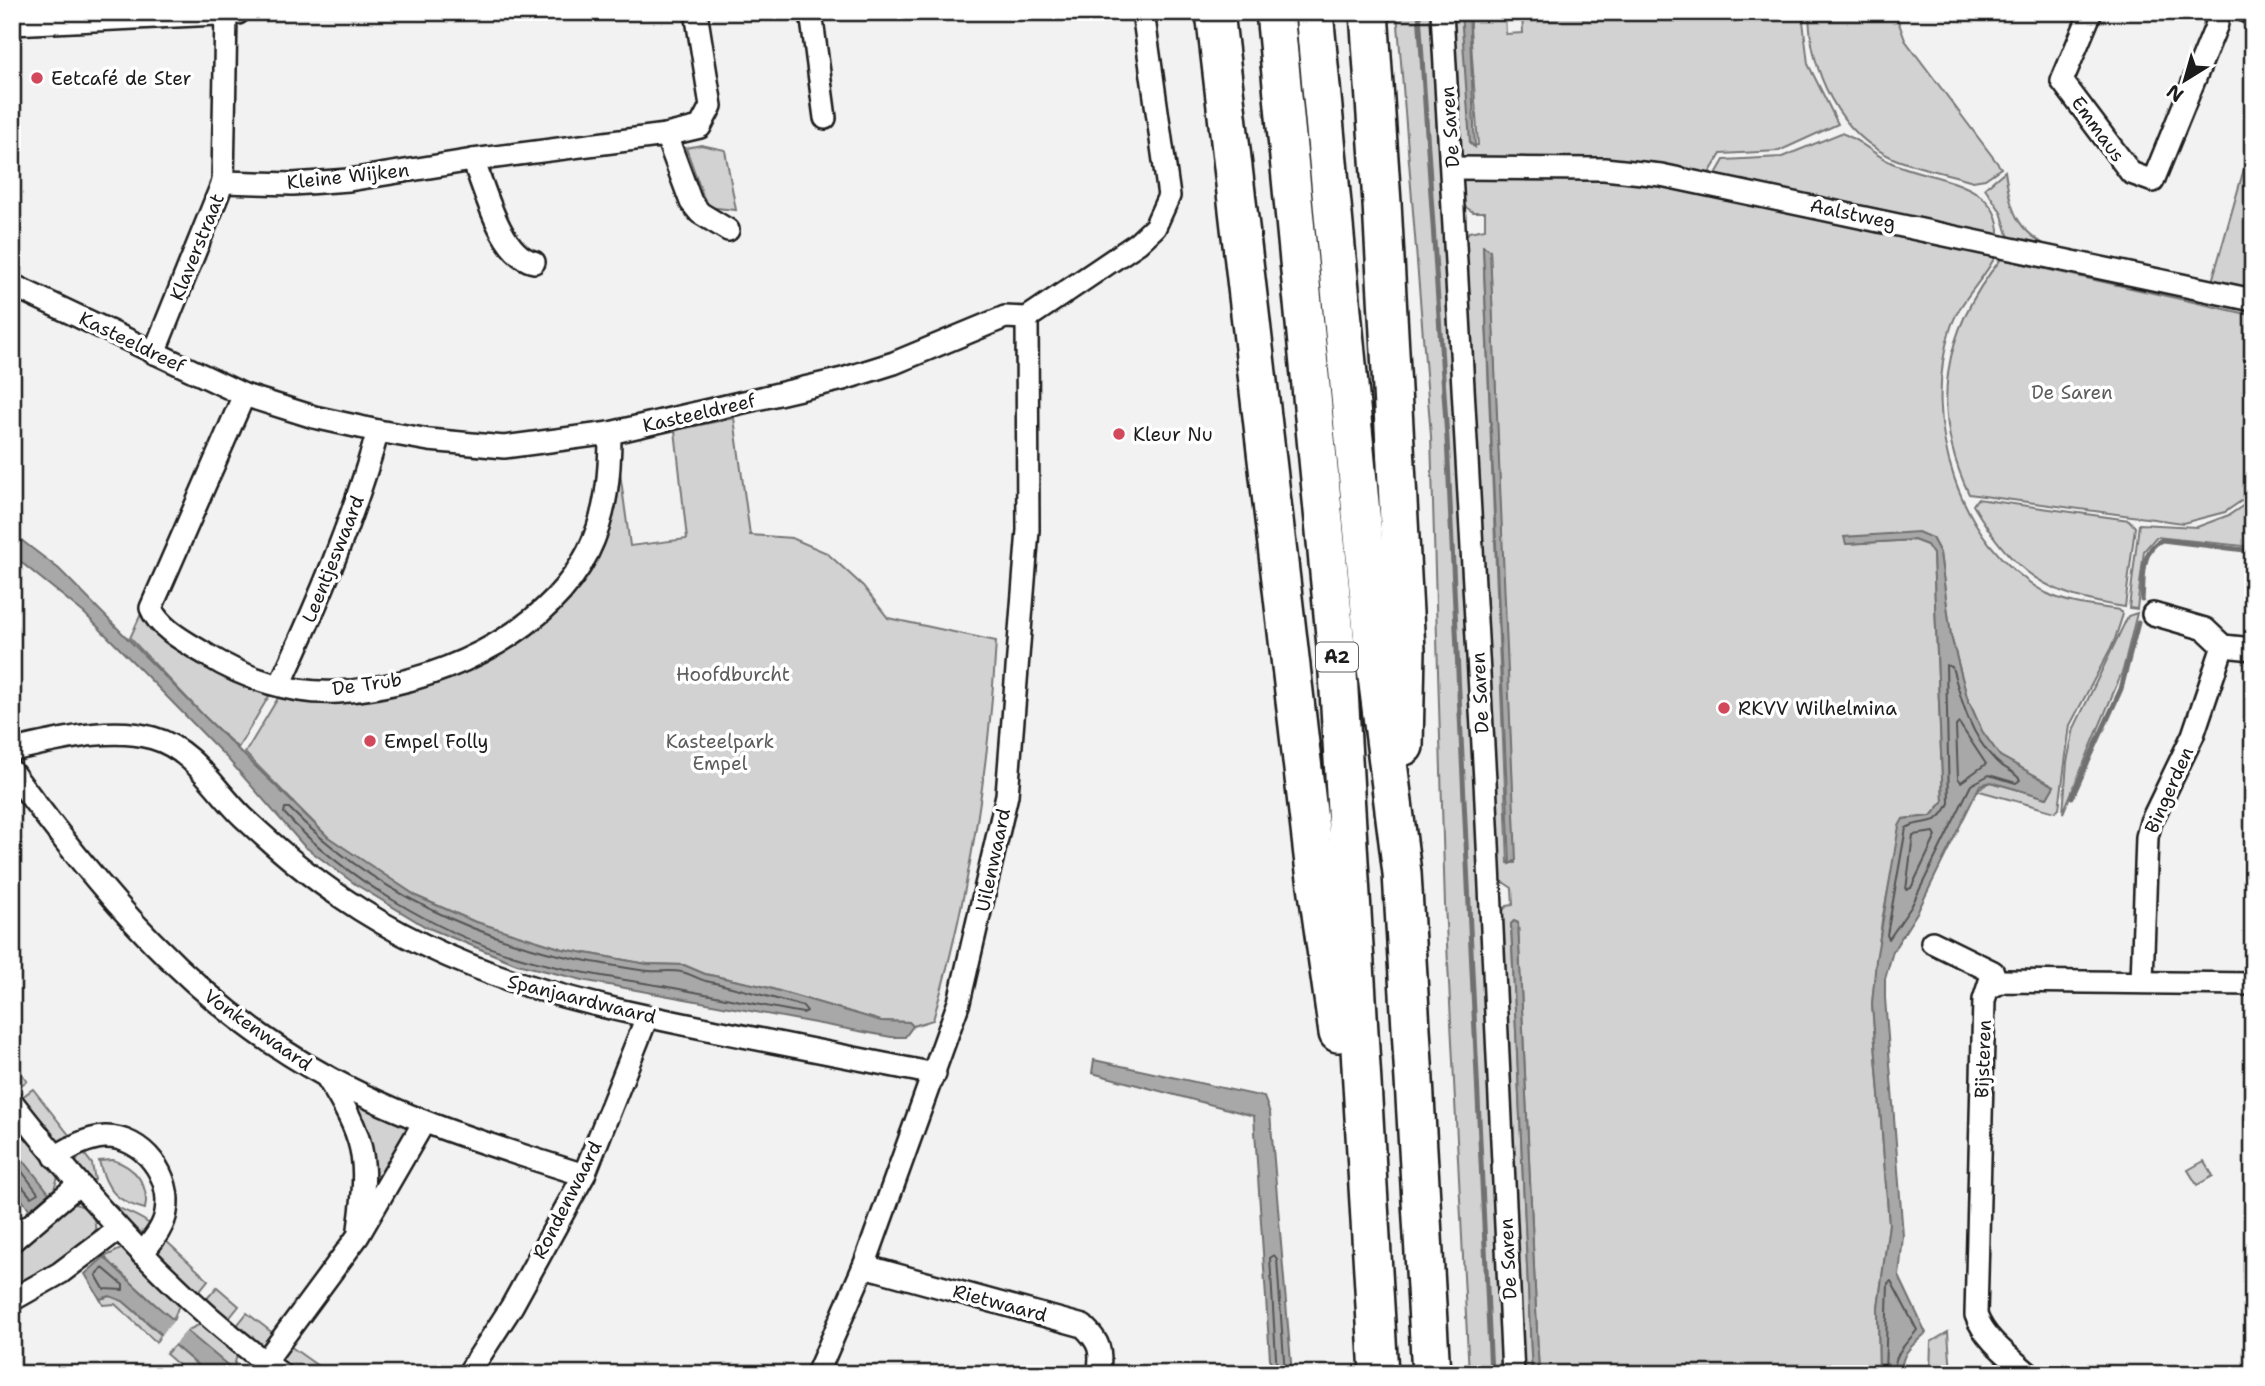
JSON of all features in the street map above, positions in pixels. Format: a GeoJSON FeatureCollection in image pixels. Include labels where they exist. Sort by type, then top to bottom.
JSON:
{"type":"FeatureCollection","features":[{"type":"Feature","properties":{"kind":"highway","name":"A2"},"geometry":{"type":"LineString","coordinates":[[1215,12],[1314,864],[1376,1303]]}},
{"type":"Feature","properties":{"kind":"highway","name":"A2"},"geometry":{"type":"LineString","coordinates":[[1275,12],[1337,656],[1379,1374]]}},
{"type":"Feature","properties":{"kind":"highway","name":"A2"},"geometry":{"type":"LineString","coordinates":[[1314,12],[1374,652],[1402,873],[1431,1374]]}},
{"type":"Feature","properties":{"kind":"highway","name":"A2"},"geometry":{"type":"LineString","coordinates":[[1369,12],[1406,650],[1402,873]]}},
{"type":"Feature","properties":{"kind":"street","name":"Kleine Wijken"},"geometry":{"type":"LineString","coordinates":[[223,182],[293,184],[349,180],[473,160],[666,135],[700,127],[711,106],[696,12]]}},
{"type":"Feature","properties":{"kind":"street"},"geometry":{"type":"LineString","coordinates":[[811,12],[825,118]]}},
{"type":"Feature","properties":{"kind":"street","name":"Kasteeldreef"},"geometry":{"type":"LineString","coordinates":[[12,285],[244,395],[314,417],[429,440],[504,447],[610,433],[843,379],[894,363],[1005,317],[1027,318],[1138,243],[1155,227],[1169,196],[1143,12]]}},
{"type":"Feature","properties":{"kind":"street","name":"De Saren"},"geometry":{"type":"LineString","coordinates":[[1442,12],[1513,1374]]}},
{"type":"Feature","properties":{"kind":"street","name":"Emmaus"},"geometry":{"type":"LineString","coordinates":[[2091,12],[2062,80],[2131,173],[2153,181],[2217,24],[2215,12]]}},
{"type":"Feature","properties":{"kind":"street"},"geometry":{"type":"LineString","coordinates":[[2247,12],[2253,14]]}},
{"type":"Feature","properties":{"kind":"street"},"geometry":{"type":"LineString","coordinates":[[12,24],[231,13]]}},
{"type":"Feature","properties":{"kind":"street","name":"Klaverstraat"},"geometry":{"type":"LineString","coordinates":[[154,353],[223,182],[231,13]]}},
{"type":"Feature","properties":{"kind":"street"},"geometry":{"type":"LineString","coordinates":[[666,135],[691,202],[700,212],[728,230]]}},
{"type":"Feature","properties":{"kind":"street"},"geometry":{"type":"LineString","coordinates":[[473,160],[508,245],[522,260],[534,262]]}},
{"type":"Feature","properties":{"kind":"street","name":"Aalstweg"},"geometry":{"type":"LineString","coordinates":[[1452,168],[1604,169],[1673,177],[2248,299]]}},
{"type":"Feature","properties":{"kind":"street","name":"Uilenwaard"},"geometry":{"type":"LineString","coordinates":[[817,1374],[864,1266],[959,1002],[1007,795],[1028,530],[1027,318]]}},
{"type":"Feature","properties":{"kind":"street","name":"De Trub"},"geometry":{"type":"LineString","coordinates":[[244,395],[151,608],[154,617],[183,640],[248,676],[280,685],[337,692],[390,684],[451,664],[484,650],[526,624],[552,601],[588,552],[601,520],[610,473],[610,433]]}},
{"type":"Feature","properties":{"kind":"street","name":"Leentjeswaard"},"geometry":{"type":"LineString","coordinates":[[280,685],[334,567],[357,504],[378,430]]}},
{"type":"Feature","properties":{"kind":"street"},"geometry":{"type":"LineString","coordinates":[[2153,614],[2205,629],[2222,646],[2253,649]]}},
{"type":"Feature","properties":{"kind":"street","name":"Bingerden"},"geometry":{"type":"LineString","coordinates":[[2142,981],[2147,837],[2151,822],[2193,735],[2222,646]]}},
{"type":"Feature","properties":{"kind":"street","name":"Spanjaardwaard"},"geometry":{"type":"LineString","coordinates":[[12,750],[111,733],[165,742],[189,758],[274,845],[342,898],[439,954],[501,979],[568,999],[935,1074]]}},
{"type":"Feature","properties":{"kind":"street","name":"Vonkenwaard"},"geometry":{"type":"LineString","coordinates":[[12,772],[100,885],[178,970],[267,1040],[326,1076],[424,1122],[584,1175]]}},
{"type":"Feature","properties":{"kind":"street"},"geometry":{"type":"LineString","coordinates":[[1932,942],[1993,972],[1991,987]]}},
{"type":"Feature","properties":{"kind":"street"},"geometry":{"type":"LineString","coordinates":[[1991,987],[2003,981],[2253,984]]}},
{"type":"Feature","properties":{"kind":"street","name":"Bijsteren"},"geometry":{"type":"LineString","coordinates":[[1991,987],[1984,1000],[1976,1315],[1980,1327],[1993,1342],[2029,1374]]}},
{"type":"Feature","properties":{"kind":"street","name":"Rondenwaard"},"geometry":{"type":"LineString","coordinates":[[468,1374],[512,1306],[584,1175],[647,1017]]}},
{"type":"Feature","properties":{"kind":"street"},"geometry":{"type":"LineString","coordinates":[[326,1076],[347,1111],[362,1145],[365,1186],[358,1236]]}},
{"type":"Feature","properties":{"kind":"street"},"geometry":{"type":"LineString","coordinates":[[12,1102],[117,1230],[195,1306],[273,1368],[358,1236],[424,1122]]}},
{"type":"Feature","properties":{"kind":"street"},"geometry":{"type":"LineString","coordinates":[[55,1157],[79,1143],[106,1137],[132,1144],[146,1153],[163,1180],[167,1197],[163,1222],[142,1254]]}},
{"type":"Feature","properties":{"kind":"street"},"geometry":{"type":"LineString","coordinates":[[12,1241],[79,1184]]}},
{"type":"Feature","properties":{"kind":"street"},"geometry":{"type":"LineString","coordinates":[[12,1300],[60,1273],[117,1230]]}},
{"type":"Feature","properties":{"kind":"street","name":"Rietwaard"},"geometry":{"type":"LineString","coordinates":[[864,1266],[1083,1325],[1098,1341],[1102,1358],[1098,1374]]}},
{"type":"Feature","properties":{"kind":"green space"},"geometry":{"type":"Polygon","coordinates":[[[1397,12],[1434,12],[1506,1374],[1469,1374],[1445,905],[1431,436],[1397,12]]]}},
{"type":"Feature","properties":{"kind":"green space"},"geometry":{"type":"Polygon","coordinates":[[[1449,12],[1461,12],[1473,146],[1478,145],[1469,12],[1505,12],[1506,34],[1523,33],[1522,12],[1802,12],[1808,64],[1838,124],[1779,151],[1721,154],[1708,175],[1465,162],[1459,153],[1449,12]]]}},
{"type":"Feature","properties":{"kind":"green space"},"geometry":{"type":"Polygon","coordinates":[[[1809,12],[1895,12],[1905,40],[2001,168],[1985,179],[1973,181],[1895,159],[1875,148],[1843,117],[1831,98],[1815,56],[1809,12]]]}},
{"type":"Feature","properties":{"kind":"green space"},"geometry":{"type":"Polygon","coordinates":[[[1841,133],[1892,163],[1962,185],[1977,194],[1990,205],[1997,220],[1999,240],[1717,180],[1716,174],[1724,160],[1782,157],[1841,133]]]}},
{"type":"Feature","properties":{"kind":"green space"},"geometry":{"type":"Polygon","coordinates":[[[2253,137],[2253,295],[2211,285],[2253,137]]]}},
{"type":"Feature","properties":{"kind":"green space"},"geometry":{"type":"Polygon","coordinates":[[[701,145],[725,150],[736,210],[707,207],[686,148],[701,145]]]}},
{"type":"Feature","properties":{"kind":"green space"},"geometry":{"type":"Polygon","coordinates":[[[2005,171],[2014,212],[2020,222],[2035,238],[2061,254],[2010,241],[2001,212],[1985,188],[2005,171]]]}},
{"type":"Feature","properties":{"kind":"green space","name":"RKVV Wilhelmina"},"geometry":{"type":"Polygon","coordinates":[[[1604,174],[1997,253],[1954,319],[1942,366],[1941,403],[1945,441],[1954,478],[1969,512],[1990,544],[2015,571],[2054,597],[2119,610],[2123,614],[2114,642],[2070,725],[2059,809],[2055,812],[1976,790],[1991,782],[2047,798],[2054,786],[2000,756],[1982,731],[1967,697],[1951,636],[1940,553],[1932,538],[1846,544],[1914,540],[1927,545],[1933,554],[1943,802],[1931,816],[1903,819],[1882,920],[1872,1004],[1889,1224],[1878,1308],[1879,1374],[1539,1374],[1518,923],[1514,921],[1511,924],[1532,1374],[1520,1374],[1500,913],[1507,906],[1513,905],[1512,888],[1500,880],[1464,239],[1469,232],[1485,229],[1485,212],[1473,212],[1464,206],[1461,178],[1604,174]],[[1483,246],[1508,863],[1515,863],[1490,251],[1483,246]]]}},
{"type":"Feature","properties":{"kind":"green space","name":"De Saren"},"geometry":{"type":"Polygon","coordinates":[[[2001,259],[2247,314],[2253,322],[2253,493],[2225,512],[2183,523],[1969,494],[1949,432],[1946,401],[1948,372],[1955,342],[1966,314],[1981,286],[2001,259]]]}},
{"type":"Feature","properties":{"kind":"green space","name":"Kasteelpark Empel"},"geometry":{"type":"Polygon","coordinates":[[[734,418],[750,535],[792,538],[827,553],[863,586],[888,618],[996,641],[988,737],[975,832],[957,926],[933,1020],[913,1026],[909,1022],[881,1021],[762,986],[705,974],[684,965],[647,964],[563,949],[473,921],[418,897],[356,858],[328,837],[245,753],[281,693],[391,693],[569,595],[617,450],[630,546],[687,539],[675,430],[734,418]]]}},
{"type":"Feature","properties":{"kind":"green space"},"geometry":{"type":"Polygon","coordinates":[[[1977,499],[2129,520],[2135,527],[2125,607],[2074,596],[2035,577],[2018,564],[1988,529],[1973,505],[1977,499]]]}},
{"type":"Feature","properties":{"kind":"green space"},"geometry":{"type":"Polygon","coordinates":[[[2253,499],[2253,547],[2156,537],[2144,551],[2137,609],[2129,608],[2139,524],[2197,527],[2229,515],[2253,499]]]}},
{"type":"Feature","properties":{"kind":"green space"},"geometry":{"type":"Polygon","coordinates":[[[2137,613],[2123,670],[2063,813],[2067,762],[2074,728],[2128,616],[2137,613]]]}},
{"type":"Feature","properties":{"kind":"green space"},"geometry":{"type":"Polygon","coordinates":[[[141,614],[157,629],[272,691],[238,748],[130,638],[141,614]]]}},
{"type":"Feature","properties":{"kind":"green space"},"geometry":{"type":"Polygon","coordinates":[[[12,1060],[27,1081],[12,1091],[12,1060]]]}},
{"type":"Feature","properties":{"kind":"green space"},"geometry":{"type":"Polygon","coordinates":[[[33,1089],[73,1140],[56,1146],[18,1100],[33,1089]]]}},
{"type":"Feature","properties":{"kind":"green space"},"geometry":{"type":"Polygon","coordinates":[[[351,1100],[407,1123],[410,1133],[374,1192],[351,1100]]]}},
{"type":"Feature","properties":{"kind":"green space"},"geometry":{"type":"Polygon","coordinates":[[[12,1115],[59,1174],[54,1189],[49,1193],[12,1146],[12,1115]]]}},
{"type":"Feature","properties":{"kind":"green space"},"geometry":{"type":"Polygon","coordinates":[[[82,1151],[92,1164],[95,1180],[89,1180],[75,1164],[82,1151]]]}},
{"type":"Feature","properties":{"kind":"green space"},"geometry":{"type":"Polygon","coordinates":[[[113,1160],[128,1167],[139,1178],[145,1192],[145,1209],[120,1198],[109,1187],[99,1161],[113,1160]]]}},
{"type":"Feature","properties":{"kind":"green space"},"geometry":{"type":"Polygon","coordinates":[[[2204,1161],[2213,1176],[2197,1185],[2188,1170],[2204,1161]]]}},
{"type":"Feature","properties":{"kind":"green space"},"geometry":{"type":"Polygon","coordinates":[[[109,1202],[153,1227],[151,1230],[134,1233],[109,1202]]]}},
{"type":"Feature","properties":{"kind":"green space"},"geometry":{"type":"Polygon","coordinates":[[[71,1204],[85,1208],[93,1218],[95,1230],[90,1244],[12,1293],[12,1249],[71,1204]]]}},
{"type":"Feature","properties":{"kind":"green space"},"geometry":{"type":"Polygon","coordinates":[[[163,1238],[208,1280],[196,1295],[157,1256],[163,1238]]]}},
{"type":"Feature","properties":{"kind":"green space"},"geometry":{"type":"Polygon","coordinates":[[[123,1248],[180,1302],[173,1321],[104,1257],[123,1248]]]}},
{"type":"Feature","properties":{"kind":"green space"},"geometry":{"type":"Polygon","coordinates":[[[217,1287],[239,1306],[227,1321],[204,1302],[217,1287]]]}},
{"type":"Feature","properties":{"kind":"green space"},"geometry":{"type":"Polygon","coordinates":[[[110,1296],[123,1301],[161,1335],[156,1342],[115,1304],[103,1305],[100,1299],[110,1296]]]}},
{"type":"Feature","properties":{"kind":"green space"},"geometry":{"type":"Polygon","coordinates":[[[247,1313],[278,1337],[270,1345],[258,1345],[235,1328],[247,1313]]]}},
{"type":"Feature","properties":{"kind":"green space"},"geometry":{"type":"Polygon","coordinates":[[[203,1323],[238,1351],[233,1370],[186,1331],[203,1323]]]}},
{"type":"Feature","properties":{"kind":"green space"},"geometry":{"type":"Polygon","coordinates":[[[1948,1332],[1951,1374],[1930,1374],[1931,1342],[1948,1332]]]}},
{"type":"Feature","properties":{"kind":"green space"},"geometry":{"type":"Polygon","coordinates":[[[287,1344],[318,1366],[313,1374],[296,1373],[284,1365],[281,1353],[287,1344]]]}},
{"type":"Feature","properties":{"kind":"green space"},"geometry":{"type":"Polygon","coordinates":[[[174,1345],[208,1374],[189,1374],[166,1354],[174,1345]]]}},
{"type":"Feature","properties":{"kind":"water"},"geometry":{"type":"Polygon","coordinates":[[[1461,12],[1469,12],[1475,147],[1470,143],[1461,12]]]}},
{"type":"Feature","properties":{"kind":"water"},"geometry":{"type":"Polygon","coordinates":[[[1483,246],[1490,250],[1516,860],[1510,864],[1483,246]]]}},
{"type":"Feature","properties":{"kind":"water"},"geometry":{"type":"Polygon","coordinates":[[[1918,532],[1932,538],[1940,553],[1951,636],[1967,697],[1982,731],[2000,756],[2054,786],[2047,798],[1991,782],[1980,785],[1918,911],[1893,951],[1885,979],[1885,998],[1903,1236],[1899,1276],[1926,1333],[1905,1355],[1901,1374],[1879,1374],[1878,1308],[1889,1224],[1872,1004],[1876,960],[1899,826],[1903,819],[1931,816],[1943,802],[1933,554],[1927,545],[1914,540],[1846,544],[1844,537],[1918,532]]]}},
{"type":"Feature","properties":{"kind":"water"},"geometry":{"type":"Polygon","coordinates":[[[12,533],[59,569],[328,837],[418,897],[473,921],[563,949],[647,964],[684,965],[705,974],[762,986],[881,1021],[909,1022],[913,1026],[905,1037],[891,1037],[587,981],[517,964],[426,927],[355,884],[304,846],[227,758],[84,613],[12,555],[12,533]]]}},
{"type":"Feature","properties":{"kind":"water"},"geometry":{"type":"Polygon","coordinates":[[[1514,921],[1518,923],[1539,1374],[1532,1374],[1511,924],[1514,921]]]}},
{"type":"Feature","properties":{"kind":"water"},"geometry":{"type":"Polygon","coordinates":[[[1094,1060],[1264,1097],[1270,1113],[1292,1374],[1271,1374],[1254,1116],[1092,1073],[1094,1060]]]}},
{"type":"Feature","properties":{"kind":"water"},"geometry":{"type":"Polygon","coordinates":[[[12,1146],[49,1193],[30,1210],[12,1188],[12,1146]]]}},
{"type":"Feature","properties":{"kind":"water"},"geometry":{"type":"Polygon","coordinates":[[[104,1257],[151,1301],[238,1374],[208,1374],[123,1301],[110,1296],[100,1299],[85,1274],[104,1257]]]}},
{"type":"Feature","properties":{"kind":"pier"},"geometry":{"type":"Polygon","coordinates":[[[176,1318],[188,1329],[171,1348],[159,1338],[176,1318]]]}},
{"type":"Feature","properties":{"kind":"waterway"},"geometry":{"type":"LineString","coordinates":[[1419,12],[1447,438],[1491,1374]]}},
{"type":"Feature","properties":{"kind":"waterway"},"geometry":{"type":"LineString","coordinates":[[2142,600],[2147,558],[2150,550],[2162,540],[2253,551]]}},
{"type":"Feature","properties":{"kind":"waterway"},"geometry":{"type":"LineString","coordinates":[[2072,797],[2121,689],[2138,623]]}},
{"type":"Feature","properties":{"kind":"place","name":"Eetcafé de Ster"},"geometry":{"type":"Point","coordinates":[37,78]}},
{"type":"Feature","properties":{"kind":"place","name":"Kleur Nu"},"geometry":{"type":"Point","coordinates":[1119,434]}},
{"type":"Feature","properties":{"kind":"place","name":"RKVV Wilhelmina"},"geometry":{"type":"Point","coordinates":[1724,708]}},
{"type":"Feature","properties":{"kind":"place","name":"Empel Folly"},"geometry":{"type":"Point","coordinates":[370,741]}},
{"type":"Feature","properties":{"kind":"park label","name":"Hoofdburcht"},"geometry":{"type":"Point","coordinates":[733,674]}}]}
